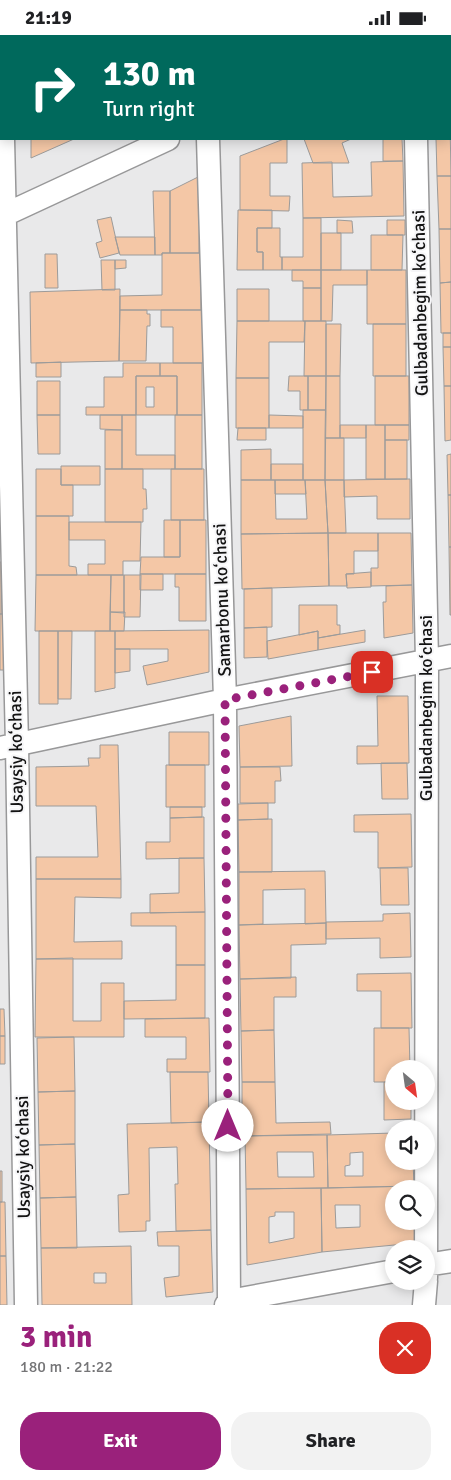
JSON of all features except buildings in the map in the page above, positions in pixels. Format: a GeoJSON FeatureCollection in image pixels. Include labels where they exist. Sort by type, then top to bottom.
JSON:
{"type":"FeatureCollection","features":[{"type":"Feature","properties":{"kind":"street","name":"Usaysiy koʻchasi"},"geometry":{"type":"LineString","coordinates":[[3,140],[2,216],[8,746],[26,1305]]}},
{"type":"Feature","properties":{"kind":"street"},"geometry":{"type":"LineString","coordinates":[[2,216],[166,140]]}},
{"type":"Feature","properties":{"kind":"street","name":"Samarbonu koʻchasi"},"geometry":{"type":"LineString","coordinates":[[208,140],[225,700],[228,1303]]}},
{"type":"Feature","properties":{"kind":"street","name":"Gulbadanbegim koʻchasi"},"geometry":{"type":"LineString","coordinates":[[416,140],[427,661],[426,1240]]}},
{"type":"Feature","properties":{"kind":"street"},"geometry":{"type":"LineString","coordinates":[[8,746],[225,700],[451,656]]}},
{"type":"Feature","properties":{"kind":"street"},"geometry":{"type":"LineString","coordinates":[[435,1268],[451,1261]]}},
{"type":"Feature","properties":{"kind":"street"},"geometry":{"type":"LineString","coordinates":[[228,1303],[385,1273]]}},
{"type":"Feature","properties":{"kind":"street","name":"Gulbadanbegim koʻchasi"},"geometry":{"type":"LineString","coordinates":[[424,1305],[425,1290]]}},
{"type":"Feature","properties":{"kind":"route"},"geometry":{"type":"LineString","coordinates":[[228,1126],[225,700],[372,672]]}}]}
